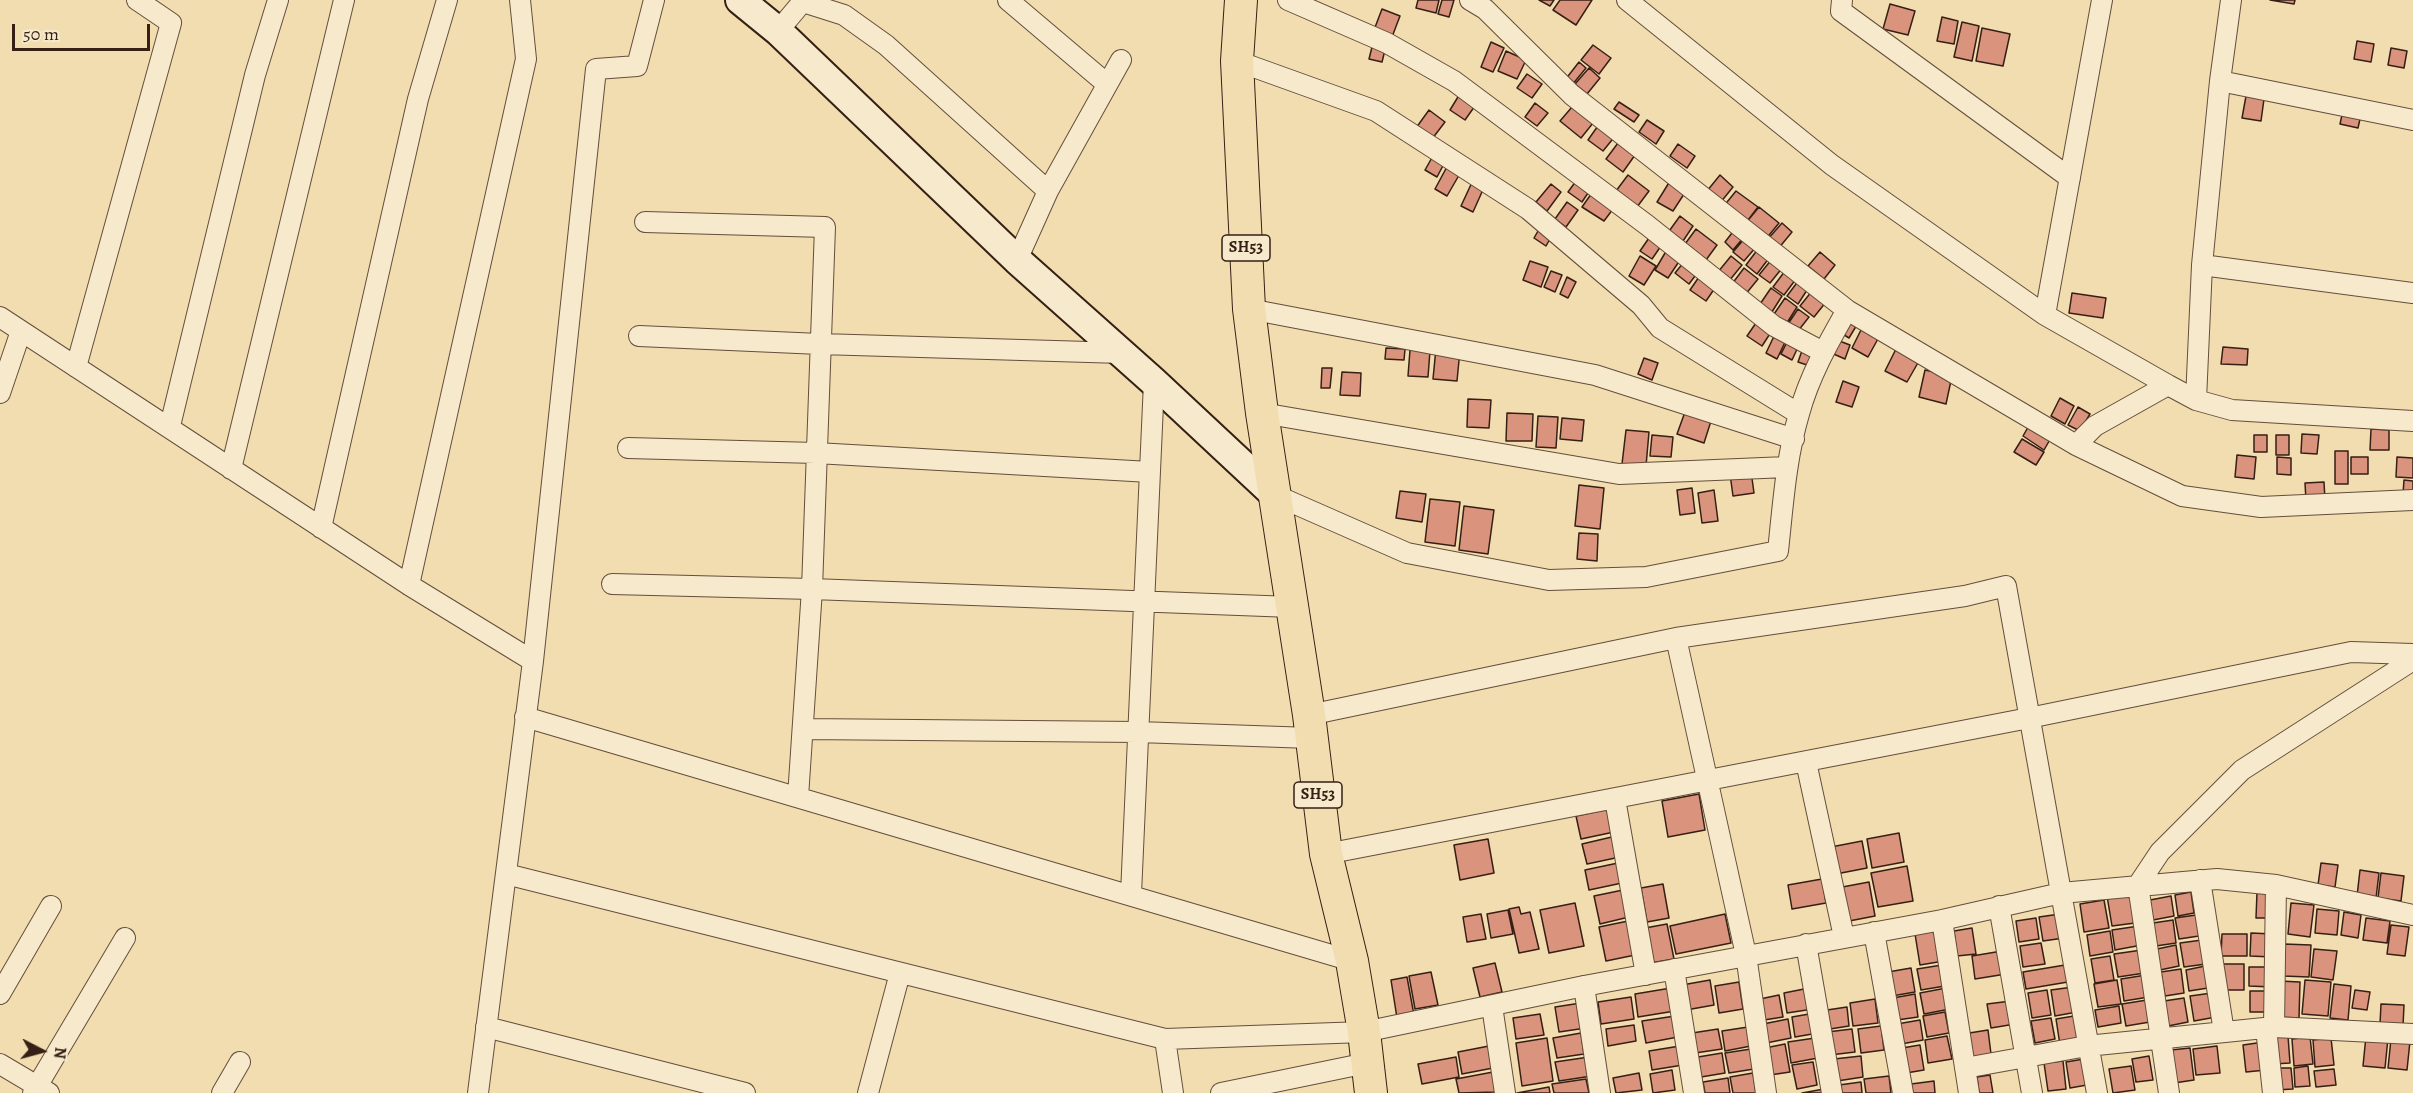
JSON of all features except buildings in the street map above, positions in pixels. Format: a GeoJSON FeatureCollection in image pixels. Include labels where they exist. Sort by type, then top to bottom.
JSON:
{"type":"FeatureCollection","features":[{"type":"Feature","properties":{"kind":"main road","name":"SH53"},"geometry":{"type":"LineString","coordinates":[[1241,0],[1237,61],[1249,309],[1262,413],[1310,727],[1326,854],[1352,961],[1369,1078]]}},
{"type":"Feature","properties":{"kind":"street"},"geometry":{"type":"LineString","coordinates":[[76,368],[171,23],[137,0]]}},
{"type":"Feature","properties":{"kind":"street"},"geometry":{"type":"LineString","coordinates":[[170,426],[252,86],[278,0]]}},
{"type":"Feature","properties":{"kind":"street"},"geometry":{"type":"LineString","coordinates":[[231,468],[344,0]]}},
{"type":"Feature","properties":{"kind":"street"},"geometry":{"type":"LineString","coordinates":[[321,528],[418,99],[447,0]]}},
{"type":"Feature","properties":{"kind":"street"},"geometry":{"type":"LineString","coordinates":[[409,585],[526,59],[520,0]]}},
{"type":"Feature","properties":{"kind":"street"},"geometry":{"type":"LineString","coordinates":[[478,1093],[532,662],[596,69],[637,66],[654,0]]}},
{"type":"Feature","properties":{"kind":"street"},"geometry":{"type":"LineString","coordinates":[[740,0],[778,31],[1017,260],[1154,382],[1275,495],[1407,553],[1549,579],[1646,578],[1778,550],[1787,467],[1799,414],[1823,352],[1847,310]]}},
{"type":"Feature","properties":{"kind":"street"},"geometry":{"type":"LineString","coordinates":[[1008,0],[1107,84]]}},
{"type":"Feature","properties":{"kind":"street"},"geometry":{"type":"LineString","coordinates":[[1288,0],[1387,43],[1454,81],[1647,225],[1774,326],[1823,352]]}},
{"type":"Feature","properties":{"kind":"street"},"geometry":{"type":"LineString","coordinates":[[1470,0],[1485,9],[1572,95],[1847,310],[2076,445],[2182,496],[2261,507],[2413,500]]}},
{"type":"Feature","properties":{"kind":"street"},"geometry":{"type":"LineString","coordinates":[[1627,0],[1832,165],[2045,315],[2196,400],[2232,410],[2413,421]]}},
{"type":"Feature","properties":{"kind":"street"},"geometry":{"type":"LineString","coordinates":[[1842,0],[1840,11],[2070,178]]}},
{"type":"Feature","properties":{"kind":"street"},"geometry":{"type":"LineString","coordinates":[[2045,315],[2102,0]]}},
{"type":"Feature","properties":{"kind":"street"},"geometry":{"type":"LineString","coordinates":[[2196,400],[2202,265],[2220,81],[2231,0]]}},
{"type":"Feature","properties":{"kind":"street"},"geometry":{"type":"LineString","coordinates":[[778,31],[803,1],[844,15],[886,45],[1048,191]]}},
{"type":"Feature","properties":{"kind":"street"},"geometry":{"type":"LineString","coordinates":[[1017,260],[1048,191],[1121,60]]}},
{"type":"Feature","properties":{"kind":"street"},"geometry":{"type":"LineString","coordinates":[[1237,61],[1376,111],[1528,209],[1641,305],[1660,328],[1799,414]]}},
{"type":"Feature","properties":{"kind":"street"},"geometry":{"type":"LineString","coordinates":[[2220,81],[2413,120]]}},
{"type":"Feature","properties":{"kind":"street"},"geometry":{"type":"LineString","coordinates":[[645,222],[825,227],[812,589],[798,797]]}},
{"type":"Feature","properties":{"kind":"street"},"geometry":{"type":"LineString","coordinates":[[2202,265],[2413,293]]}},
{"type":"Feature","properties":{"kind":"street"},"geometry":{"type":"LineString","coordinates":[[1249,309],[1595,375],[1794,440]]}},
{"type":"Feature","properties":{"kind":"street"},"geometry":{"type":"LineString","coordinates":[[0,317],[76,368],[170,426],[321,528],[532,662]]}},
{"type":"Feature","properties":{"kind":"street"},"geometry":{"type":"LineString","coordinates":[[0,393],[21,331]]}},
{"type":"Feature","properties":{"kind":"street"},"geometry":{"type":"LineString","coordinates":[[639,336],[1122,353]]}},
{"type":"Feature","properties":{"kind":"street"},"geometry":{"type":"LineString","coordinates":[[1131,894],[1154,382]]}},
{"type":"Feature","properties":{"kind":"street"},"geometry":{"type":"LineString","coordinates":[[2076,445],[2095,426],[2168,385]]}},
{"type":"Feature","properties":{"kind":"street"},"geometry":{"type":"LineString","coordinates":[[1262,413],[1619,474],[1787,467]]}},
{"type":"Feature","properties":{"kind":"street"},"geometry":{"type":"LineString","coordinates":[[628,448],[816,453],[1150,472]]}},
{"type":"Feature","properties":{"kind":"street"},"geometry":{"type":"LineString","coordinates":[[612,584],[1292,607]]}},
{"type":"Feature","properties":{"kind":"street"},"geometry":{"type":"LineString","coordinates":[[803,729],[1138,732],[1310,727],[1676,638],[1965,596],[2006,586],[2097,1093]]}},
{"type":"Feature","properties":{"kind":"street"},"geometry":{"type":"LineString","coordinates":[[1676,638],[1746,955],[1766,1093]]}},
{"type":"Feature","properties":{"kind":"street"},"geometry":{"type":"LineString","coordinates":[[1326,854],[1806,762],[2351,652],[2413,654]]}},
{"type":"Feature","properties":{"kind":"street"},"geometry":{"type":"LineString","coordinates":[[2169,1093],[2138,885],[2160,852],[2242,770],[2413,660]]}},
{"type":"Feature","properties":{"kind":"street"},"geometry":{"type":"LineString","coordinates":[[525,717],[1352,961]]}},
{"type":"Feature","properties":{"kind":"street"},"geometry":{"type":"LineString","coordinates":[[1806,762],[1844,937]]}},
{"type":"Feature","properties":{"kind":"street"},"geometry":{"type":"LineString","coordinates":[[1615,799],[1646,975]]}},
{"type":"Feature","properties":{"kind":"street"},"geometry":{"type":"LineString","coordinates":[[506,874],[1165,1040],[1364,1032],[1584,986],[1942,920],[2061,893],[2138,885],[2217,879],[2276,885],[2413,915]]}},
{"type":"Feature","properties":{"kind":"street"},"geometry":{"type":"LineString","coordinates":[[2200,880],[2224,1032]]}},
{"type":"Feature","properties":{"kind":"street"},"geometry":{"type":"LineString","coordinates":[[2273,1093],[2270,1027],[2276,885]]}},
{"type":"Feature","properties":{"kind":"street"},"geometry":{"type":"LineString","coordinates":[[0,994],[51,906]]}},
{"type":"Feature","properties":{"kind":"street"},"geometry":{"type":"LineString","coordinates":[[1999,906],[2032,1093]]}},
{"type":"Feature","properties":{"kind":"street"},"geometry":{"type":"LineString","coordinates":[[1942,920],[1969,1093]]}},
{"type":"Feature","properties":{"kind":"street"},"geometry":{"type":"LineString","coordinates":[[1874,932],[1903,1093]]}},
{"type":"Feature","properties":{"kind":"street"},"geometry":{"type":"LineString","coordinates":[[0,1064],[39,1091],[126,938]]}},
{"type":"Feature","properties":{"kind":"street"},"geometry":{"type":"LineString","coordinates":[[1806,944],[1832,1093]]}},
{"type":"Feature","properties":{"kind":"street"},"geometry":{"type":"LineString","coordinates":[[1674,969],[1694,1093]]}},
{"type":"Feature","properties":{"kind":"street"},"geometry":{"type":"LineString","coordinates":[[868,1093],[900,973]]}},
{"type":"Feature","properties":{"kind":"street"},"geometry":{"type":"LineString","coordinates":[[1584,986],[1600,1093]]}},
{"type":"Feature","properties":{"kind":"street"},"geometry":{"type":"LineString","coordinates":[[1492,1006],[1505,1093]]}},
{"type":"Feature","properties":{"kind":"street"},"geometry":{"type":"LineString","coordinates":[[486,1027],[745,1093]]}},
{"type":"Feature","properties":{"kind":"street"},"geometry":{"type":"LineString","coordinates":[[1965,1068],[2087,1046],[2270,1027],[2413,1034]]}},
{"type":"Feature","properties":{"kind":"street"},"geometry":{"type":"LineString","coordinates":[[1165,1040],[1173,1093]]}},
{"type":"Feature","properties":{"kind":"street"},"geometry":{"type":"LineString","coordinates":[[222,1093],[240,1062]]}},
{"type":"Feature","properties":{"kind":"street"},"geometry":{"type":"LineString","coordinates":[[1221,1093],[1369,1078]]}}]}
